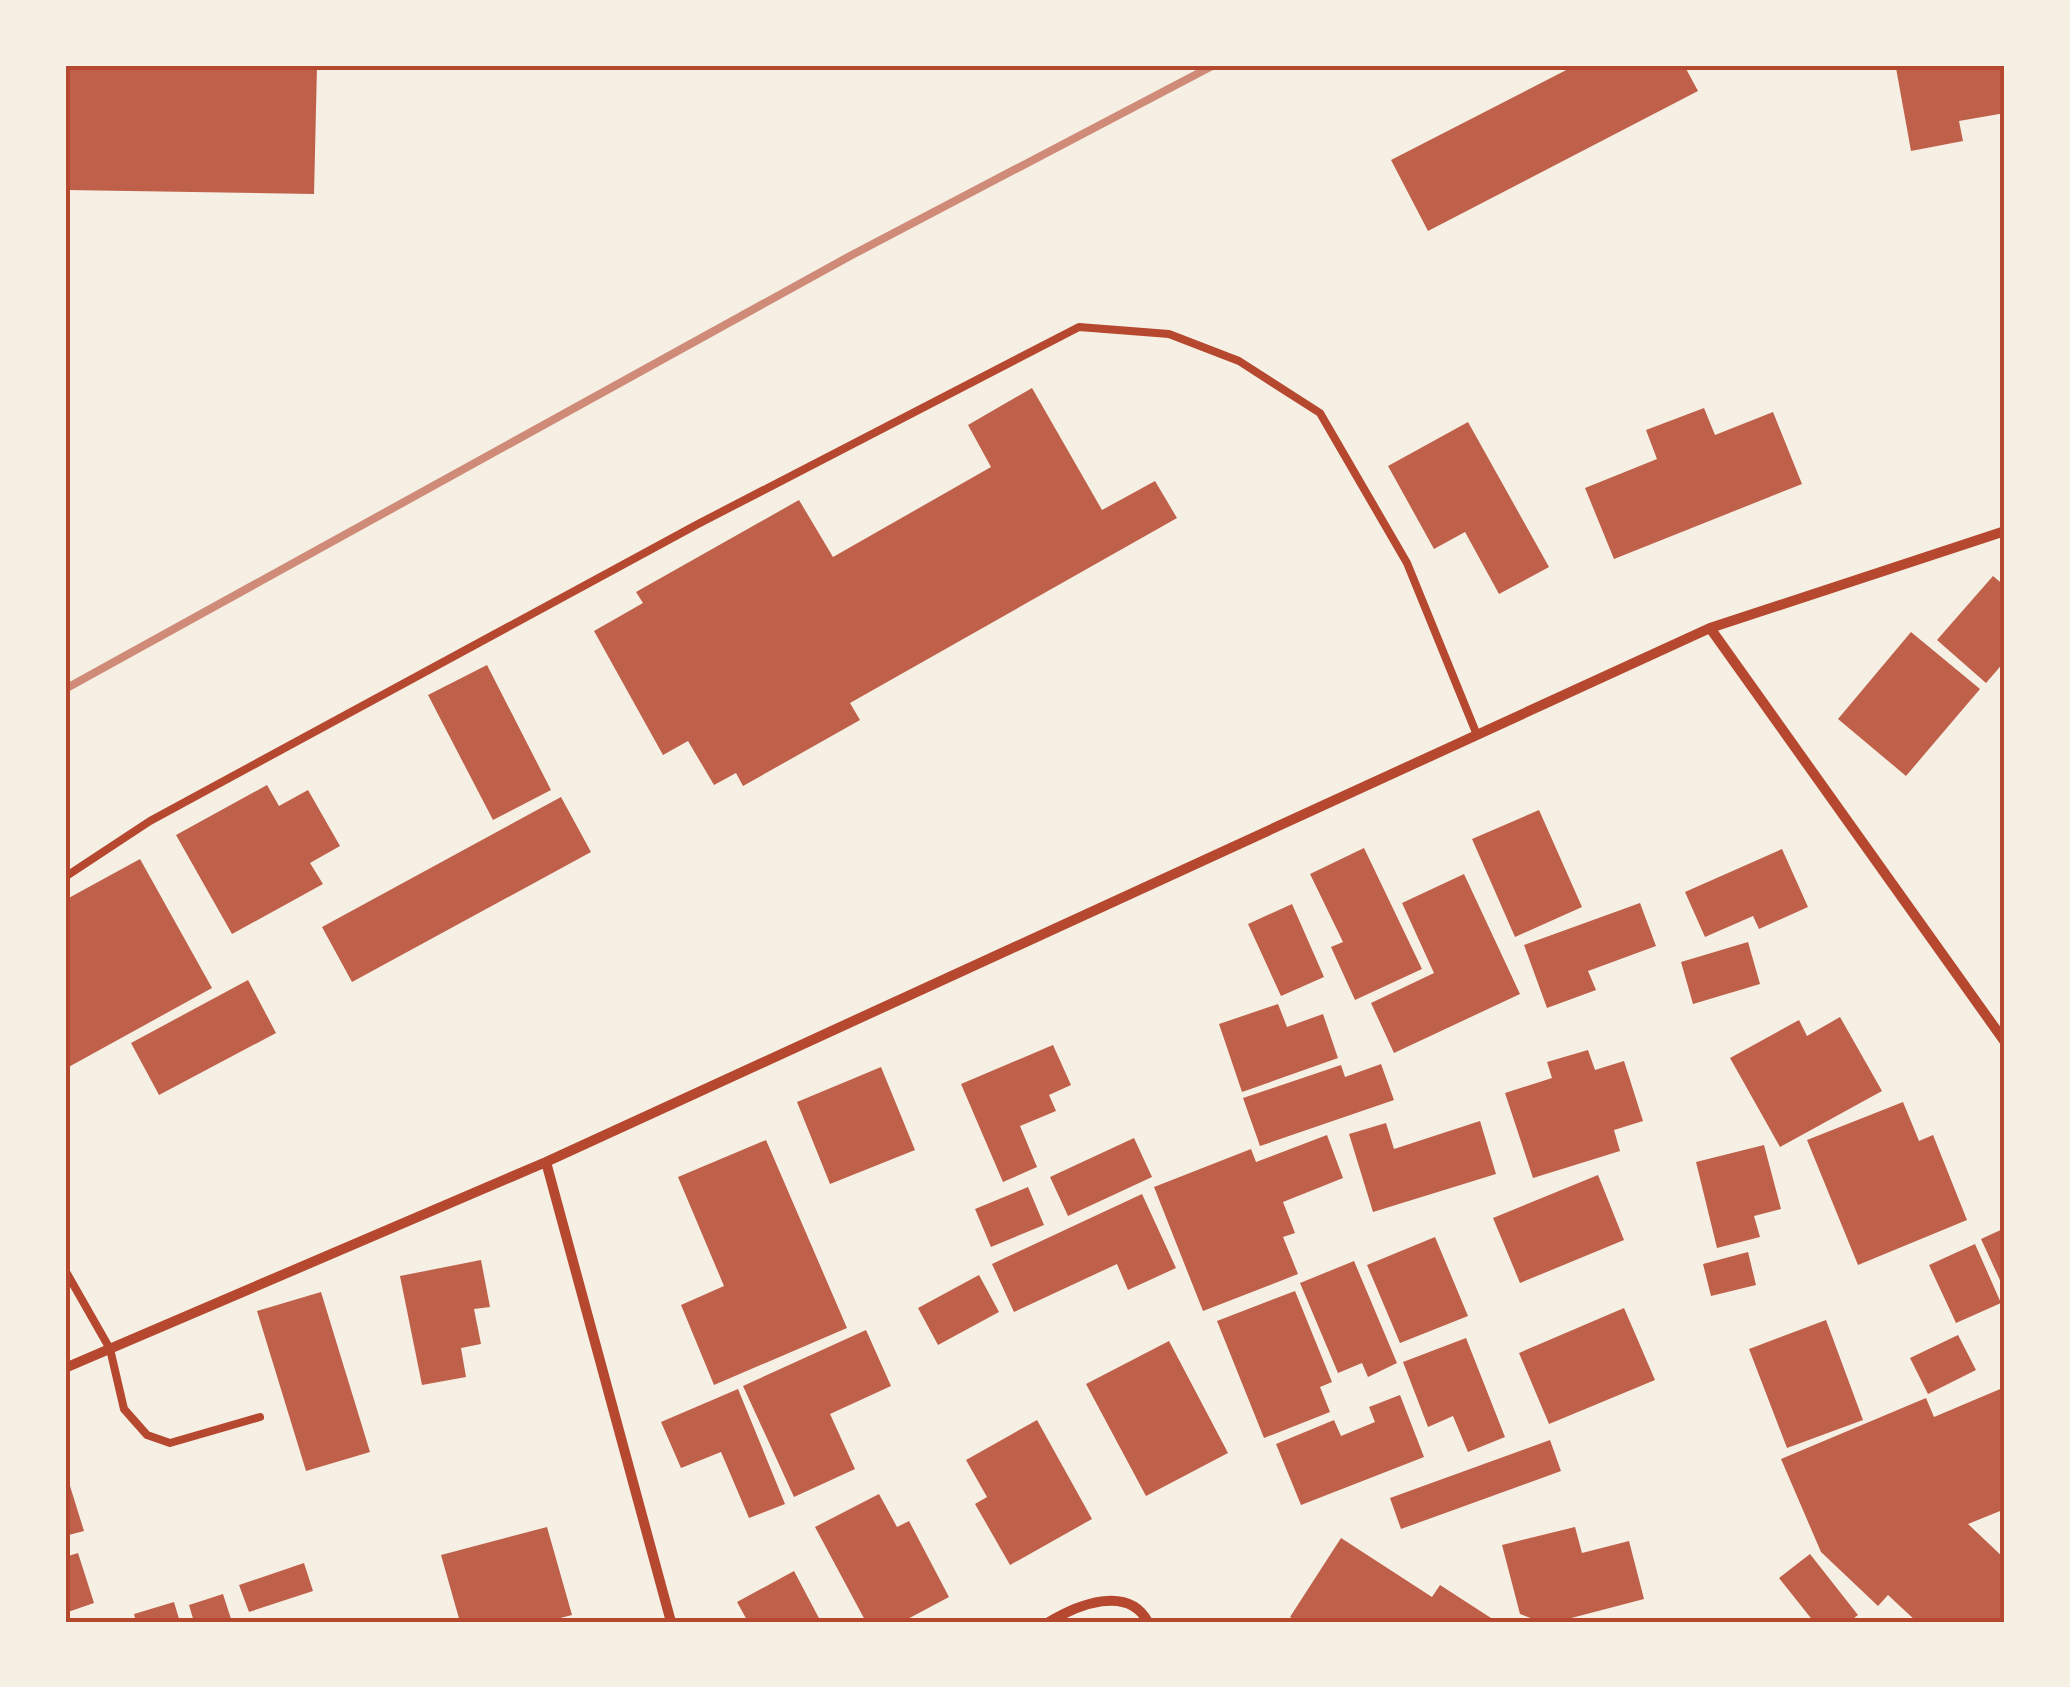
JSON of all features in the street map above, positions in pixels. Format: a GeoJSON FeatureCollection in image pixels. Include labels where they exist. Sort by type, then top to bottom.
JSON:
{"type":"FeatureCollection","features":[{"type":"Feature","properties":{"kind":"street"},"geometry":{"type":"LineString","coordinates":[[65,1368],[546,1162],[1710,628],[2005,532]]}},
{"type":"Feature","properties":{"kind":"street"},"geometry":{"type":"LineString","coordinates":[[1710,628],[2005,1042]]}},
{"type":"Feature","properties":{"kind":"street"},"geometry":{"type":"LineString","coordinates":[[546,1162],[672,1622]]}},
{"type":"Feature","properties":{"kind":"street"},"geometry":{"type":"LineString","coordinates":[[1049,1622],[1077,1605],[1116,1600],[1142,1612],[1148,1622]]}},
{"type":"Feature","properties":{"kind":"lane"},"geometry":{"type":"LineString","coordinates":[[65,878],[150,821],[218,784],[698,524],[1078,327],[1169,334],[1238,362],[1320,413],[1407,562],[1477,735]]}},
{"type":"Feature","properties":{"kind":"lane"},"geometry":{"type":"LineString","coordinates":[[65,1270],[110,1348],[124,1410],[147,1435],[170,1443],[260,1417]]}},
{"type":"Feature","properties":{"kind":"building"},"geometry":{"type":"Polygon","coordinates":[[[65,65],[317,66],[314,194],[65,190],[65,65]]]}},
{"type":"Feature","properties":{"kind":"building"},"geometry":{"type":"Polygon","coordinates":[[[1576,65],[1684,65],[1698,91],[1428,231],[1391,160],[1576,65]]]}},
{"type":"Feature","properties":{"kind":"building"},"geometry":{"type":"Polygon","coordinates":[[[2005,65],[2005,113],[1959,121],[1963,141],[1911,151],[1896,68],[2005,65]]]}},
{"type":"Feature","properties":{"kind":"building"},"geometry":{"type":"Polygon","coordinates":[[[1032,388],[1102,510],[1155,481],[1177,518],[850,703],[860,720],[743,786],[736,773],[714,785],[688,741],[663,755],[594,631],[643,603],[636,592],[799,500],[833,557],[991,467],[968,425],[1032,388]]]}},
{"type":"Feature","properties":{"kind":"building"},"geometry":{"type":"Polygon","coordinates":[[[1704,408],[1715,435],[1773,412],[1802,484],[1614,559],[1585,488],[1657,459],[1646,430],[1704,408]]]}},
{"type":"Feature","properties":{"kind":"building"},"geometry":{"type":"Polygon","coordinates":[[[1468,422],[1549,567],[1499,594],[1465,532],[1434,549],[1388,466],[1468,422]]]}},
{"type":"Feature","properties":{"kind":"building"},"geometry":{"type":"Polygon","coordinates":[[[1993,576],[2005,586],[2005,661],[1986,683],[1937,640],[1993,576]]]}},
{"type":"Feature","properties":{"kind":"building"},"geometry":{"type":"Polygon","coordinates":[[[1911,632],[1980,689],[1906,776],[1838,719],[1911,632]]]}},
{"type":"Feature","properties":{"kind":"building"},"geometry":{"type":"Polygon","coordinates":[[[487,665],[551,790],[493,820],[428,695],[487,665]]]}},
{"type":"Feature","properties":{"kind":"building"},"geometry":{"type":"Polygon","coordinates":[[[267,785],[279,806],[308,790],[340,846],[310,863],[323,884],[232,934],[176,835],[267,785]]]}},
{"type":"Feature","properties":{"kind":"building"},"geometry":{"type":"Polygon","coordinates":[[[561,797],[591,852],[352,982],[322,927],[561,797]]]}},
{"type":"Feature","properties":{"kind":"building"},"geometry":{"type":"Polygon","coordinates":[[[1539,810],[1582,907],[1515,937],[1472,839],[1539,810]]]}},
{"type":"Feature","properties":{"kind":"building"},"geometry":{"type":"Polygon","coordinates":[[[1364,848],[1422,969],[1355,1000],[1331,947],[1343,942],[1310,874],[1364,848]]]}},
{"type":"Feature","properties":{"kind":"building"},"geometry":{"type":"Polygon","coordinates":[[[1782,849],[1808,907],[1759,929],[1753,916],[1705,937],[1685,892],[1782,849]]]}},
{"type":"Feature","properties":{"kind":"building"},"geometry":{"type":"Polygon","coordinates":[[[140,859],[212,988],[65,1069],[65,900],[140,859]]]}},
{"type":"Feature","properties":{"kind":"building"},"geometry":{"type":"Polygon","coordinates":[[[1464,874],[1520,994],[1394,1053],[1371,1003],[1434,973],[1402,903],[1464,874]]]}},
{"type":"Feature","properties":{"kind":"building"},"geometry":{"type":"Polygon","coordinates":[[[1640,903],[1656,946],[1588,971],[1596,990],[1547,1008],[1524,945],[1640,903]]]}},
{"type":"Feature","properties":{"kind":"building"},"geometry":{"type":"Polygon","coordinates":[[[1292,904],[1324,977],[1281,996],[1248,924],[1292,904]]]}},
{"type":"Feature","properties":{"kind":"building"},"geometry":{"type":"Polygon","coordinates":[[[1748,942],[1760,984],[1693,1004],[1681,962],[1748,942]]]}},
{"type":"Feature","properties":{"kind":"building"},"geometry":{"type":"Polygon","coordinates":[[[248,980],[276,1033],[159,1095],[131,1043],[248,980]]]}},
{"type":"Feature","properties":{"kind":"building"},"geometry":{"type":"Polygon","coordinates":[[[1278,1004],[1287,1027],[1323,1014],[1338,1058],[1242,1092],[1219,1024],[1278,1004]]]}},
{"type":"Feature","properties":{"kind":"building"},"geometry":{"type":"Polygon","coordinates":[[[1840,1017],[1882,1091],[1780,1147],[1730,1058],[1799,1020],[1807,1036],[1840,1017]]]}},
{"type":"Feature","properties":{"kind":"building"},"geometry":{"type":"Polygon","coordinates":[[[1053,1045],[1071,1085],[1049,1095],[1056,1111],[1020,1126],[1037,1167],[1003,1182],[961,1084],[1053,1045]]]}},
{"type":"Feature","properties":{"kind":"building"},"geometry":{"type":"Polygon","coordinates":[[[1588,1050],[1595,1070],[1624,1061],[1643,1121],[1614,1130],[1620,1151],[1533,1178],[1505,1093],[1552,1078],[1547,1062],[1588,1050]]]}},
{"type":"Feature","properties":{"kind":"building"},"geometry":{"type":"Polygon","coordinates":[[[1381,1064],[1394,1100],[1260,1146],[1243,1098],[1341,1065],[1345,1077],[1381,1064]]]}},
{"type":"Feature","properties":{"kind":"building"},"geometry":{"type":"Polygon","coordinates":[[[881,1067],[915,1150],[830,1184],[797,1102],[881,1067]]]}},
{"type":"Feature","properties":{"kind":"building"},"geometry":{"type":"Polygon","coordinates":[[[1903,1102],[1919,1141],[1933,1135],[1967,1220],[1858,1265],[1807,1140],[1903,1102]]]}},
{"type":"Feature","properties":{"kind":"building"},"geometry":{"type":"Polygon","coordinates":[[[1480,1121],[1496,1174],[1373,1212],[1349,1134],[1386,1123],[1394,1149],[1480,1121]]]}},
{"type":"Feature","properties":{"kind":"building"},"geometry":{"type":"Polygon","coordinates":[[[1327,1135],[1343,1178],[1283,1202],[1295,1233],[1283,1237],[1298,1274],[1203,1311],[1154,1187],[1251,1149],[1256,1162],[1327,1135]]]}},
{"type":"Feature","properties":{"kind":"building"},"geometry":{"type":"Polygon","coordinates":[[[1134,1138],[1152,1177],[1068,1216],[1050,1177],[1134,1138]]]}},
{"type":"Feature","properties":{"kind":"building"},"geometry":{"type":"Polygon","coordinates":[[[766,1140],[847,1328],[714,1385],[681,1305],[724,1286],[678,1177],[766,1140]]]}},
{"type":"Feature","properties":{"kind":"building"},"geometry":{"type":"Polygon","coordinates":[[[1764,1145],[1781,1209],[1754,1216],[1760,1237],[1717,1248],[1696,1162],[1764,1145]]]}},
{"type":"Feature","properties":{"kind":"building"},"geometry":{"type":"Polygon","coordinates":[[[1598,1175],[1624,1240],[1520,1283],[1493,1218],[1598,1175]]]}},
{"type":"Feature","properties":{"kind":"building"},"geometry":{"type":"Polygon","coordinates":[[[1028,1187],[1044,1225],[991,1247],[975,1209],[1028,1187]]]}},
{"type":"Feature","properties":{"kind":"building"},"geometry":{"type":"Polygon","coordinates":[[[1142,1194],[1176,1268],[1128,1290],[1117,1264],[1014,1312],[992,1264],[1142,1194]]]}},
{"type":"Feature","properties":{"kind":"building"},"geometry":{"type":"Polygon","coordinates":[[[2005,1228],[2005,1291],[1981,1239],[2005,1228]]]}},
{"type":"Feature","properties":{"kind":"building"},"geometry":{"type":"Polygon","coordinates":[[[1435,1237],[1468,1316],[1400,1343],[1367,1265],[1435,1237]]]}},
{"type":"Feature","properties":{"kind":"building"},"geometry":{"type":"Polygon","coordinates":[[[1975,1244],[2001,1303],[1956,1323],[1929,1265],[1975,1244]]]}},
{"type":"Feature","properties":{"kind":"building"},"geometry":{"type":"Polygon","coordinates":[[[1748,1252],[1756,1285],[1711,1296],[1703,1264],[1748,1252]]]}},
{"type":"Feature","properties":{"kind":"building"},"geometry":{"type":"Polygon","coordinates":[[[481,1260],[490,1307],[474,1309],[481,1344],[461,1348],[466,1377],[422,1385],[400,1276],[481,1260]]]}},
{"type":"Feature","properties":{"kind":"building"},"geometry":{"type":"Polygon","coordinates":[[[1354,1261],[1397,1363],[1368,1377],[1362,1363],[1338,1373],[1300,1283],[1354,1261]]]}},
{"type":"Feature","properties":{"kind":"building"},"geometry":{"type":"Polygon","coordinates":[[[979,1275],[999,1312],[938,1345],[918,1308],[979,1275]]]}},
{"type":"Feature","properties":{"kind":"building"},"geometry":{"type":"Polygon","coordinates":[[[1295,1291],[1332,1382],[1320,1387],[1330,1412],[1264,1438],[1217,1321],[1295,1291]]]}},
{"type":"Feature","properties":{"kind":"building"},"geometry":{"type":"Polygon","coordinates":[[[321,1292],[370,1452],[306,1471],[257,1311],[321,1292]]]}},
{"type":"Feature","properties":{"kind":"building"},"geometry":{"type":"Polygon","coordinates":[[[1624,1308],[1655,1380],[1549,1424],[1519,1353],[1624,1308]]]}},
{"type":"Feature","properties":{"kind":"building"},"geometry":{"type":"Polygon","coordinates":[[[1826,1320],[1863,1420],[1787,1448],[1749,1349],[1826,1320]]]}},
{"type":"Feature","properties":{"kind":"building"},"geometry":{"type":"Polygon","coordinates":[[[866,1330],[891,1386],[830,1414],[855,1469],[794,1497],[743,1386],[866,1330]]]}},
{"type":"Feature","properties":{"kind":"building"},"geometry":{"type":"Polygon","coordinates":[[[1958,1335],[1976,1370],[1928,1394],[1910,1358],[1958,1335]]]}},
{"type":"Feature","properties":{"kind":"building"},"geometry":{"type":"Polygon","coordinates":[[[1466,1338],[1505,1437],[1468,1452],[1453,1416],[1428,1427],[1403,1362],[1466,1338]]]}},
{"type":"Feature","properties":{"kind":"building"},"geometry":{"type":"Polygon","coordinates":[[[1169,1341],[1228,1453],[1146,1496],[1086,1384],[1169,1341]]]}},
{"type":"Feature","properties":{"kind":"building"},"geometry":{"type":"Polygon","coordinates":[[[2005,1387],[2005,1509],[1968,1524],[2005,1559],[2005,1622],[1917,1622],[1888,1595],[1878,1606],[1821,1552],[1781,1459],[1926,1398],[1934,1417],[2005,1387]]]}},
{"type":"Feature","properties":{"kind":"building"},"geometry":{"type":"Polygon","coordinates":[[[738,1389],[785,1504],[749,1518],[721,1452],[681,1468],[661,1422],[738,1389]]]}},
{"type":"Feature","properties":{"kind":"building"},"geometry":{"type":"Polygon","coordinates":[[[1400,1395],[1424,1457],[1301,1505],[1276,1444],[1334,1420],[1341,1436],[1375,1422],[1369,1407],[1400,1395]]]}},
{"type":"Feature","properties":{"kind":"building"},"geometry":{"type":"Polygon","coordinates":[[[1037,1420],[1092,1519],[1010,1565],[975,1504],[987,1497],[966,1460],[1037,1420]]]}},
{"type":"Feature","properties":{"kind":"building"},"geometry":{"type":"Polygon","coordinates":[[[1550,1440],[1561,1471],[1401,1529],[1390,1498],[1550,1440]]]}},
{"type":"Feature","properties":{"kind":"building"},"geometry":{"type":"Polygon","coordinates":[[[70,1486],[84,1531],[65,1536],[65,1487],[70,1486]]]}},
{"type":"Feature","properties":{"kind":"building"},"geometry":{"type":"Polygon","coordinates":[[[879,1494],[897,1527],[909,1521],[949,1597],[902,1622],[866,1622],[815,1527],[879,1494]]]}},
{"type":"Feature","properties":{"kind":"building"},"geometry":{"type":"Polygon","coordinates":[[[547,1527],[572,1615],[545,1622],[460,1622],[441,1555],[547,1527]]]}},
{"type":"Feature","properties":{"kind":"building"},"geometry":{"type":"Polygon","coordinates":[[[1575,1527],[1582,1553],[1629,1541],[1644,1599],[1556,1622],[1541,1622],[1520,1614],[1502,1545],[1575,1527]]]}},
{"type":"Feature","properties":{"kind":"building"},"geometry":{"type":"Polygon","coordinates":[[[1341,1538],[1432,1597],[1440,1585],[1491,1618],[1489,1622],[1299,1622],[1290,1617],[1341,1538]]]}},
{"type":"Feature","properties":{"kind":"building"},"geometry":{"type":"Polygon","coordinates":[[[78,1553],[94,1603],[65,1613],[65,1557],[78,1553]]]}},
{"type":"Feature","properties":{"kind":"building"},"geometry":{"type":"Polygon","coordinates":[[[1810,1554],[1858,1615],[1849,1622],[1814,1622],[1779,1578],[1810,1554]]]}},
{"type":"Feature","properties":{"kind":"building"},"geometry":{"type":"Polygon","coordinates":[[[304,1563],[313,1591],[249,1612],[239,1585],[304,1563]]]}},
{"type":"Feature","properties":{"kind":"building"},"geometry":{"type":"Polygon","coordinates":[[[794,1571],[821,1622],[748,1622],[737,1602],[794,1571]]]}},
{"type":"Feature","properties":{"kind":"building"},"geometry":{"type":"Polygon","coordinates":[[[223,1594],[232,1622],[194,1622],[189,1605],[223,1594]]]}},
{"type":"Feature","properties":{"kind":"building"},"geometry":{"type":"Polygon","coordinates":[[[174,1602],[180,1622],[136,1622],[134,1614],[174,1602]]]}},
{"type":"Feature","properties":{"kind":"railway"},"geometry":{"type":"LineString","coordinates":[[65,689],[850,256],[1214,65]]}}]}
